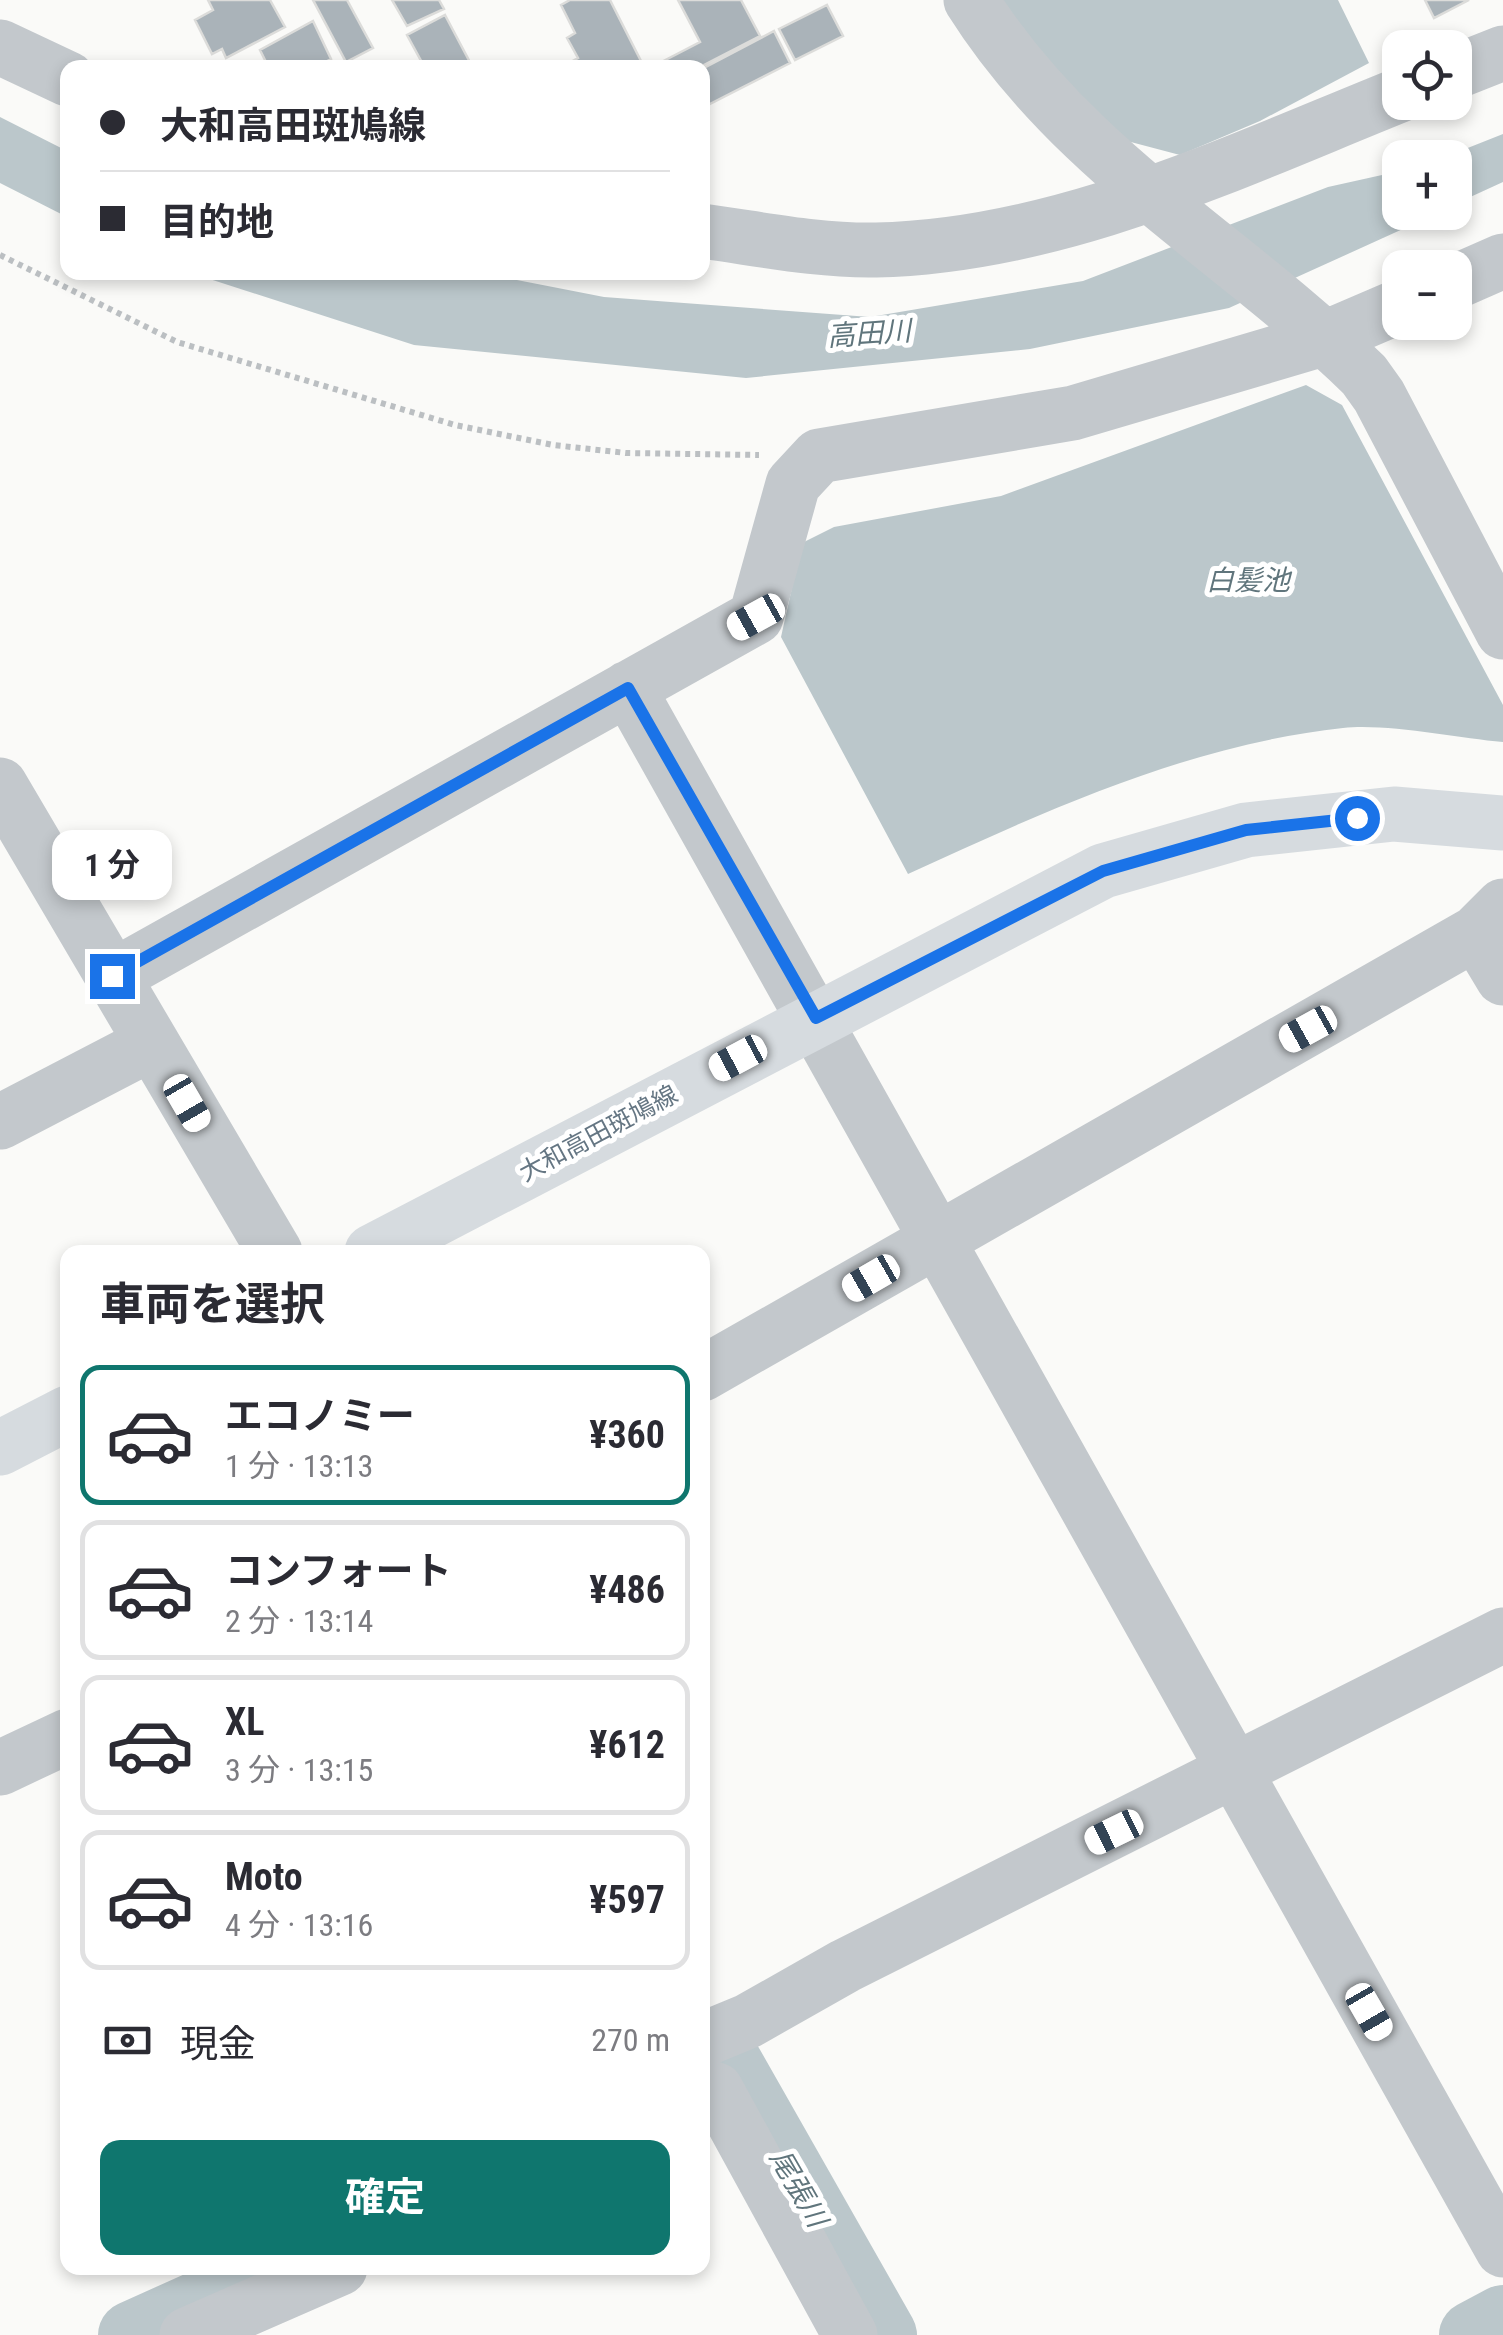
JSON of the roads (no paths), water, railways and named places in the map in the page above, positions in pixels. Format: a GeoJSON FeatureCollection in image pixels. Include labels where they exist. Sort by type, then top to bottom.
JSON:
{"type":"FeatureCollection","features":[{"type":"Feature","properties":{"kind":"main road","name":"大和高田斑鳩線"},"geometry":{"type":"LineString","coordinates":[[385,1245],[1103,871],[1246,830],[1394,814],[1503,823]]}},
{"type":"Feature","properties":{"kind":"main road"},"geometry":{"type":"LineString","coordinates":[[0,1448],[60,1417]]}},
{"type":"Feature","properties":{"kind":"street"},"geometry":{"type":"LineString","coordinates":[[971,0],[1046,101],[1163,207],[1364,375],[1379,396],[1503,632]]}},
{"type":"Feature","properties":{"kind":"street"},"geometry":{"type":"LineString","coordinates":[[0,47],[60,75]]}},
{"type":"Feature","properties":{"kind":"street"},"geometry":{"type":"LineString","coordinates":[[1472,65],[1503,53]]}},
{"type":"Feature","properties":{"kind":"street"},"geometry":{"type":"LineString","coordinates":[[710,232],[817,249],[880,250],[1163,207],[1382,103]]}},
{"type":"Feature","properties":{"kind":"street"},"geometry":{"type":"LineString","coordinates":[[1472,275],[1503,261]]}},
{"type":"Feature","properties":{"kind":"street"},"geometry":{"type":"LineString","coordinates":[[112,976],[756,617],[794,484],[819,456],[1073,413],[1311,330],[1382,311]]}},
{"type":"Feature","properties":{"kind":"street"},"geometry":{"type":"LineString","coordinates":[[628,688],[1503,2250]]}},
{"type":"Feature","properties":{"kind":"street"},"geometry":{"type":"LineString","coordinates":[[0,785],[271,1245]]}},
{"type":"Feature","properties":{"kind":"street"},"geometry":{"type":"LineString","coordinates":[[710,1369],[938,1239],[1494,939]]}},
{"type":"Feature","properties":{"kind":"street"},"geometry":{"type":"LineString","coordinates":[[0,1122],[152,1043]]}},
{"type":"Feature","properties":{"kind":"street"},"geometry":{"type":"LineString","coordinates":[[710,2037],[748,2021],[845,1966],[1503,1635]]}},
{"type":"Feature","properties":{"kind":"street"},"geometry":{"type":"LineString","coordinates":[[0,1768],[60,1740]]}},
{"type":"Feature","properties":{"kind":"street"},"geometry":{"type":"LineString","coordinates":[[710,2088],[716,2090],[850,2335]]}},
{"type":"Feature","properties":{"kind":"street"},"geometry":{"type":"LineString","coordinates":[[186,2335],[324,2275]]}},
{"type":"Feature","properties":{"kind":"water"},"geometry":{"type":"Polygon","coordinates":[[[996,0],[1338,0],[1369,63],[1260,121],[1180,155],[1127,141],[1019,39],[996,0]]]}},
{"type":"Feature","properties":{"kind":"water"},"geometry":{"type":"Polygon","coordinates":[[[0,117],[60,147],[60,213],[0,183],[0,117]]]}},
{"type":"Feature","properties":{"kind":"water"},"geometry":{"type":"Polygon","coordinates":[[[1503,134],[1503,182],[1472,196],[1472,146],[1503,134]]]}},
{"type":"Feature","properties":{"kind":"water","name":"高田川"},"geometry":{"type":"Polygon","coordinates":[[[1382,175],[1382,230],[1401,230],[1229,308],[1030,349],[746,378],[414,345],[213,280],[517,280],[604,297],[870,317],[1083,281],[1328,187],[1382,175]]]}},
{"type":"Feature","properties":{"kind":"water","name":"白髪池"},"geometry":{"type":"Polygon","coordinates":[[[1306,385],[1342,405],[1503,705],[1503,742],[1360,727],[1229,749],[1066,804],[908,874],[781,637],[802,543],[834,527],[1001,496],[1306,385]]]}},
{"type":"Feature","properties":{"kind":"waterway","name":"尾張川"},"geometry":{"type":"LineString","coordinates":[[710,2064],[729,2064],[883,2335]]}},
{"type":"Feature","properties":{"kind":"waterway","name":"尾張川"},"geometry":{"type":"LineString","coordinates":[[132,2335],[250,2282]]}},
{"type":"Feature","properties":{"kind":"waterway","name":"尾張川"},"geometry":{"type":"LineString","coordinates":[[1473,2335],[1503,2319]]}}]}
